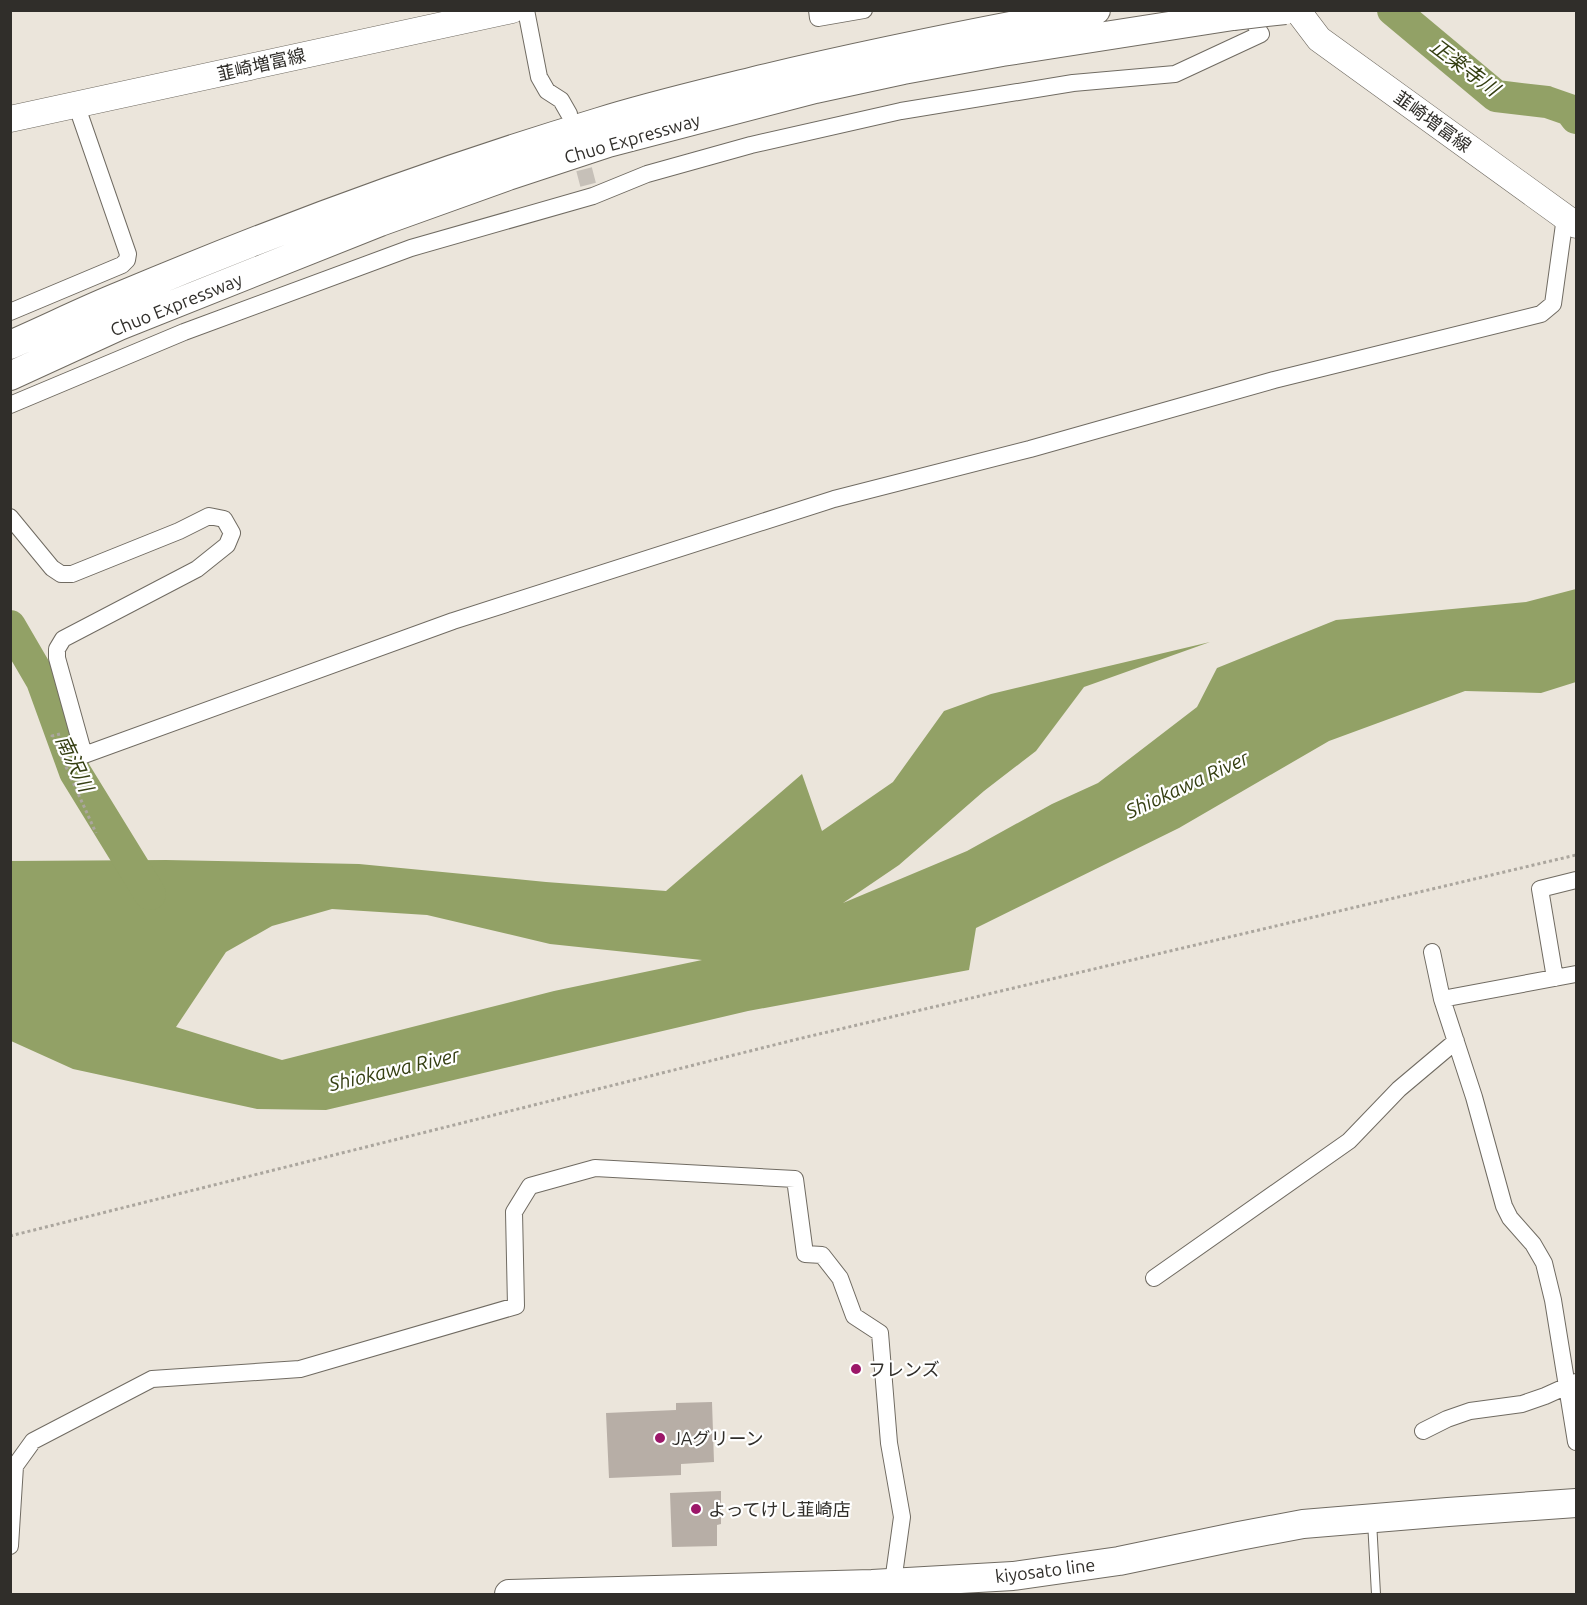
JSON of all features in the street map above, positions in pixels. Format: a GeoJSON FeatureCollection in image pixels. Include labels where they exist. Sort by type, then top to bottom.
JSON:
{"type":"FeatureCollection","features":[{"type":"Feature","properties":{"kind":"highway","name":"Chuo Expressway"},"geometry":{"type":"LineString","coordinates":[[10,345],[118,296],[303,221],[482,158],[704,93],[812,67],[1096,10]]}},
{"type":"Feature","properties":{"kind":"highway","name":"Chuo Expressway"},"geometry":{"type":"LineString","coordinates":[[10,376],[119,327],[380,222],[608,143],[815,89],[903,70],[1240,13],[1285,10]]}},
{"type":"Feature","properties":{"kind":"highway","name":"kiyosato line"},"geometry":{"type":"LineString","coordinates":[[510,1594],[886,1587],[1025,1574],[1119,1561],[1303,1524],[1576,1503]]}},
{"type":"Feature","properties":{"kind":"main road","name":"韮崎増富線"},"geometry":{"type":"LineString","coordinates":[[10,118],[512,10]]}},
{"type":"Feature","properties":{"kind":"main road","name":"韮崎増富線"},"geometry":{"type":"LineString","coordinates":[[1297,10],[1319,39],[1571,221]]}},
{"type":"Feature","properties":{"kind":"street"},"geometry":{"type":"LineString","coordinates":[[526,10],[539,77],[547,91],[561,100],[569,114]]}},
{"type":"Feature","properties":{"kind":"street"},"geometry":{"type":"LineString","coordinates":[[817,10],[818,18],[864,10]]}},
{"type":"Feature","properties":{"kind":"street"},"geometry":{"type":"LineString","coordinates":[[10,405],[184,332],[411,248],[647,174],[751,145],[901,111],[1072,83],[1175,75],[1261,34],[1240,13]]}},
{"type":"Feature","properties":{"kind":"street"},"geometry":{"type":"LineString","coordinates":[[10,312],[122,265],[127,260],[128,254],[76,104]]}},
{"type":"Feature","properties":{"kind":"street"},"geometry":{"type":"LineString","coordinates":[[10,517],[52,568],[61,574],[72,574],[179,531],[209,516],[224,519],[232,533],[227,545],[196,569],[63,639],[57,649],[57,658],[84,755],[453,621],[834,499],[1030,449],[1274,380],[1541,314],[1553,304],[1571,221]]}},
{"type":"Feature","properties":{"kind":"street"},"geometry":{"type":"LineString","coordinates":[[1555,978],[1540,889],[1576,880]]}},
{"type":"Feature","properties":{"kind":"street"},"geometry":{"type":"LineString","coordinates":[[1432,952],[1442,999],[1474,1098],[1504,1206],[1510,1218],[1533,1244],[1544,1263],[1572,1384],[1576,1442]]}},
{"type":"Feature","properties":{"kind":"street"},"geometry":{"type":"LineString","coordinates":[[1442,999],[1576,974]]}},
{"type":"Feature","properties":{"kind":"street"},"geometry":{"type":"LineString","coordinates":[[1154,1278],[1349,1141],[1399,1089],[1456,1041]]}},
{"type":"Feature","properties":{"kind":"street"},"geometry":{"type":"LineString","coordinates":[[10,1546],[15,1466],[33,1441],[152,1379],[300,1369],[516,1306],[514,1212],[530,1186],[595,1168],[795,1179],[804,1254],[822,1255],[840,1278],[854,1316],[880,1333],[889,1443],[902,1517],[886,1587],[844,1594]]}},
{"type":"Feature","properties":{"kind":"street"},"geometry":{"type":"LineString","coordinates":[[1423,1431],[1470,1411],[1522,1404],[1572,1384]]}},
{"type":"Feature","properties":{"kind":"lane"},"geometry":{"type":"LineString","coordinates":[[1372,1518],[1376,1594]]}},
{"type":"Feature","properties":{"kind":"path"},"geometry":{"type":"LineString","coordinates":[[76,730],[52,736],[96,832]]}},
{"type":"Feature","properties":{"kind":"path"},"geometry":{"type":"LineString","coordinates":[[10,1236],[798,1039],[1576,855]]}},
{"type":"Feature","properties":{"kind":"water","name":"Shiokawa River"},"geometry":{"type":"Polygon","coordinates":[[[1576,589],[1576,682],[1541,693],[1465,691],[1329,741],[1179,828],[976,928],[969,970],[748,1011],[326,1110],[257,1109],[73,1069],[11,1041],[11,861],[166,860],[359,864],[666,891],[802,774],[822,831],[893,782],[944,711],[991,694],[1210,642],[1084,687],[1036,751],[984,791],[899,865],[843,903],[967,851],[1052,804],[1098,783],[1197,707],[1217,668],[1336,620],[1526,602],[1576,589]],[[332,909],[272,926],[226,952],[176,1027],[282,1060],[554,991],[702,960],[550,944],[427,915],[332,909]]]}},
{"type":"Feature","properties":{"kind":"building","name":"JAグリーン"},"geometry":{"type":"Polygon","coordinates":[[[712,1402],[714,1462],[681,1464],[681,1475],[609,1478],[606,1413],[676,1410],[676,1403],[712,1402]]]}},
{"type":"Feature","properties":{"kind":"building","name":"よってけし韮崎店"},"geometry":{"type":"Polygon","coordinates":[[[721,1491],[721,1524],[717,1525],[717,1546],[672,1547],[670,1493],[721,1491]]]}},
{"type":"Feature","properties":{"kind":"waterway","name":"正楽寺川"},"geometry":{"type":"LineString","coordinates":[[1393,10],[1496,96],[1547,102],[1570,110],[1576,118]]}},
{"type":"Feature","properties":{"kind":"waterway","name":"南沢川"},"geometry":{"type":"LineString","coordinates":[[10,626],[42,681],[75,772],[150,894]]}},
{"type":"Feature","properties":{"kind":"tunnel"},"geometry":{"type":"LineString","coordinates":[[578,146],[589,188]]}},
{"type":"Feature","properties":{"kind":"place","name":"フレンズ"},"geometry":{"type":"Point","coordinates":[856,1369]}},
{"type":"Feature","properties":{"kind":"place","name":"JAグリーン"},"geometry":{"type":"Point","coordinates":[660,1438]}},
{"type":"Feature","properties":{"kind":"place","name":"よってけし韮崎店"},"geometry":{"type":"Point","coordinates":[696,1509]}}]}
